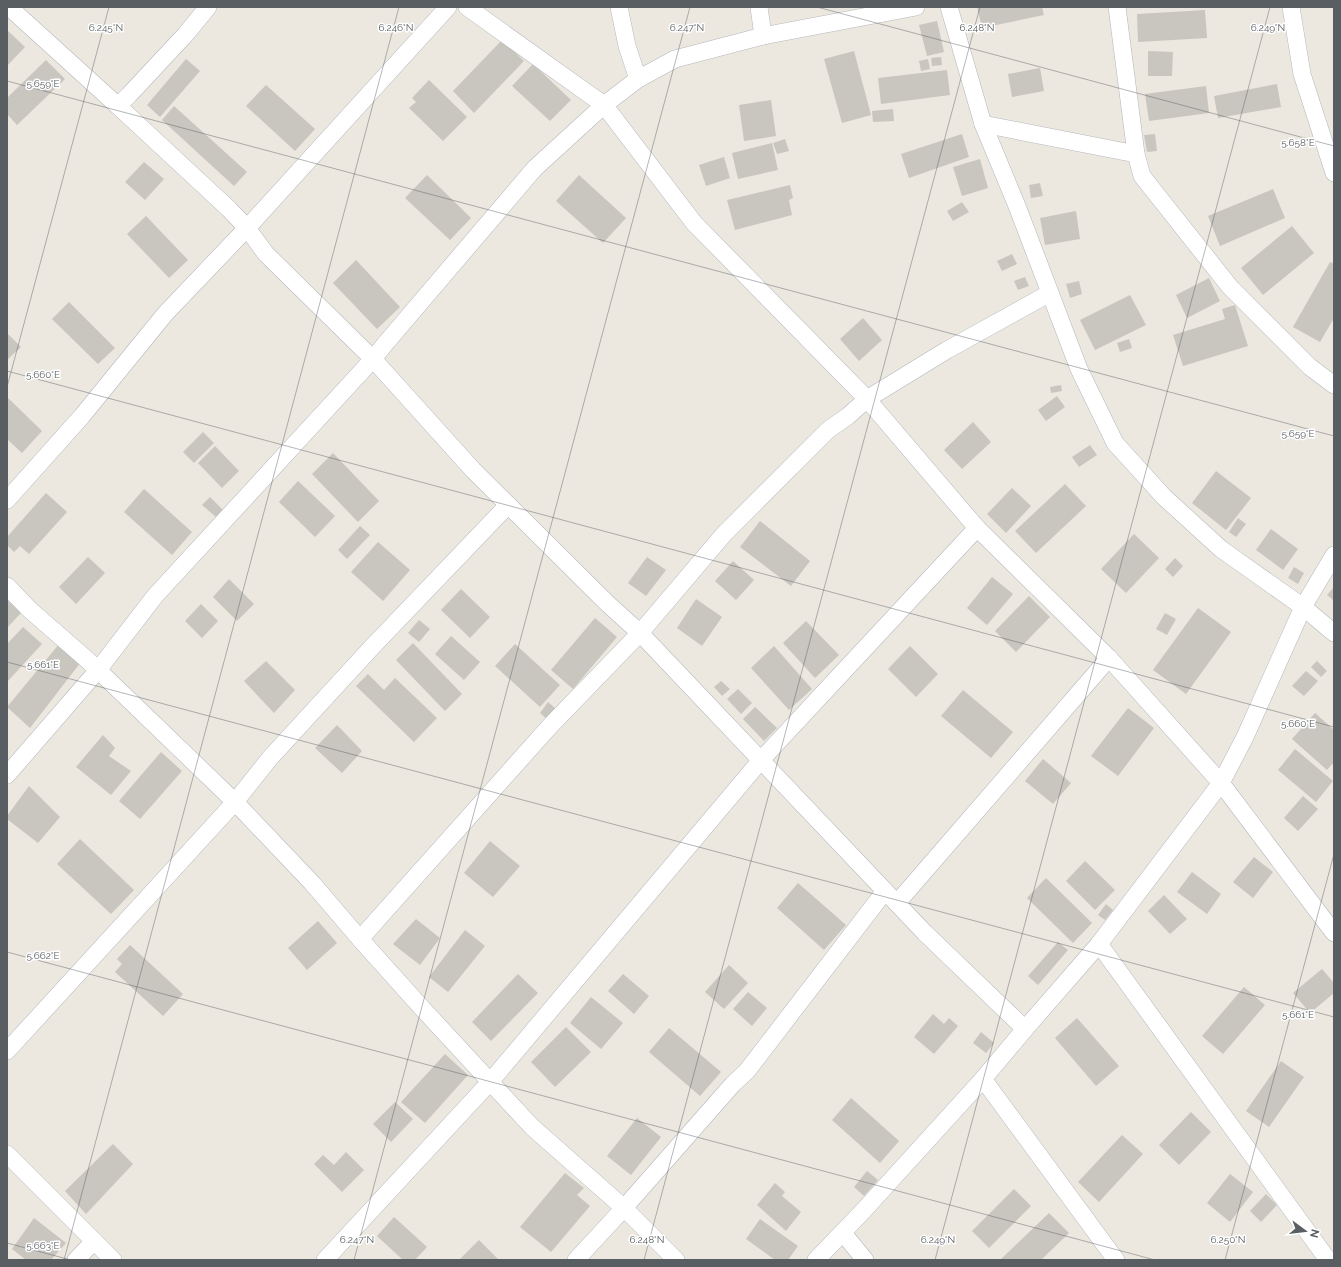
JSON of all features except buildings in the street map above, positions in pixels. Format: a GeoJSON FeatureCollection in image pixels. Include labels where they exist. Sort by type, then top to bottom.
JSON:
{"type":"FeatureCollection","features":[{"type":"Feature","properties":{"kind":"street"},"geometry":{"type":"LineString","coordinates":[[9,7],[229,209],[247,228],[266,254],[373,359],[473,470],[608,604],[640,633],[925,933],[1025,1029]]}},
{"type":"Feature","properties":{"kind":"street"},"geometry":{"type":"LineString","coordinates":[[118,106],[185,35],[208,7]]}},
{"type":"Feature","properties":{"kind":"street"},"geometry":{"type":"LineString","coordinates":[[7,500],[82,416],[165,314],[247,228],[448,7]]}},
{"type":"Feature","properties":{"kind":"street"},"geometry":{"type":"LineString","coordinates":[[467,7],[604,105],[694,223],[867,399],[977,528],[1109,658],[1221,783],[1334,933]]}},
{"type":"Feature","properties":{"kind":"street"},"geometry":{"type":"LineString","coordinates":[[619,7],[628,46],[638,79]]}},
{"type":"Feature","properties":{"kind":"street"},"geometry":{"type":"LineString","coordinates":[[759,7],[763,36]]}},
{"type":"Feature","properties":{"kind":"street"},"geometry":{"type":"LineString","coordinates":[[7,775],[98,670],[155,596],[373,359],[384,344],[535,168],[604,105],[638,79],[675,59],[763,36],[916,7]]}},
{"type":"Feature","properties":{"kind":"street"},"geometry":{"type":"LineString","coordinates":[[949,7],[983,124],[1017,206],[1079,369],[1115,443],[1164,497],[1221,549],[1303,607],[1334,633]]}},
{"type":"Feature","properties":{"kind":"street"},"geometry":{"type":"LineString","coordinates":[[1117,7],[1136,154],[1142,176],[1230,287],[1310,367],[1334,385]]}},
{"type":"Feature","properties":{"kind":"street"},"geometry":{"type":"LineString","coordinates":[[1292,7],[1302,74],[1334,173]]}},
{"type":"Feature","properties":{"kind":"street"},"geometry":{"type":"LineString","coordinates":[[983,124],[1136,154]]}},
{"type":"Feature","properties":{"kind":"street"},"geometry":{"type":"LineString","coordinates":[[360,939],[550,726],[640,633],[724,534],[828,430],[848,416],[867,399],[947,350],[1050,292]]}},
{"type":"Feature","properties":{"kind":"street"},"geometry":{"type":"LineString","coordinates":[[7,1051],[235,802],[270,758],[372,647],[508,505]]}},
{"type":"Feature","properties":{"kind":"street"},"geometry":{"type":"LineString","coordinates":[[326,1260],[490,1082],[761,760],[977,528]]}},
{"type":"Feature","properties":{"kind":"street"},"geometry":{"type":"LineString","coordinates":[[816,1260],[843,1233],[983,1079],[1099,944],[1221,783],[1245,737],[1303,607],[1334,555]]}},
{"type":"Feature","properties":{"kind":"street"},"geometry":{"type":"LineString","coordinates":[[7,586],[30,610],[98,670],[235,802],[312,883],[360,939],[532,1127],[624,1208],[676,1260]]}},
{"type":"Feature","properties":{"kind":"street"},"geometry":{"type":"LineString","coordinates":[[897,904],[1109,658]]}},
{"type":"Feature","properties":{"kind":"street"},"geometry":{"type":"LineString","coordinates":[[576,1260],[746,1071],[885,891]]}},
{"type":"Feature","properties":{"kind":"street"},"geometry":{"type":"LineString","coordinates":[[1099,944],[1328,1260]]}},
{"type":"Feature","properties":{"kind":"street"},"geometry":{"type":"LineString","coordinates":[[983,1079],[1116,1260]]}},
{"type":"Feature","properties":{"kind":"street"},"geometry":{"type":"LineString","coordinates":[[7,1154],[113,1260]]}},
{"type":"Feature","properties":{"kind":"street"},"geometry":{"type":"LineString","coordinates":[[843,1233],[865,1260]]}},
{"type":"Feature","properties":{"kind":"street"},"geometry":{"type":"LineString","coordinates":[[76,1260],[94,1241]]}}]}
